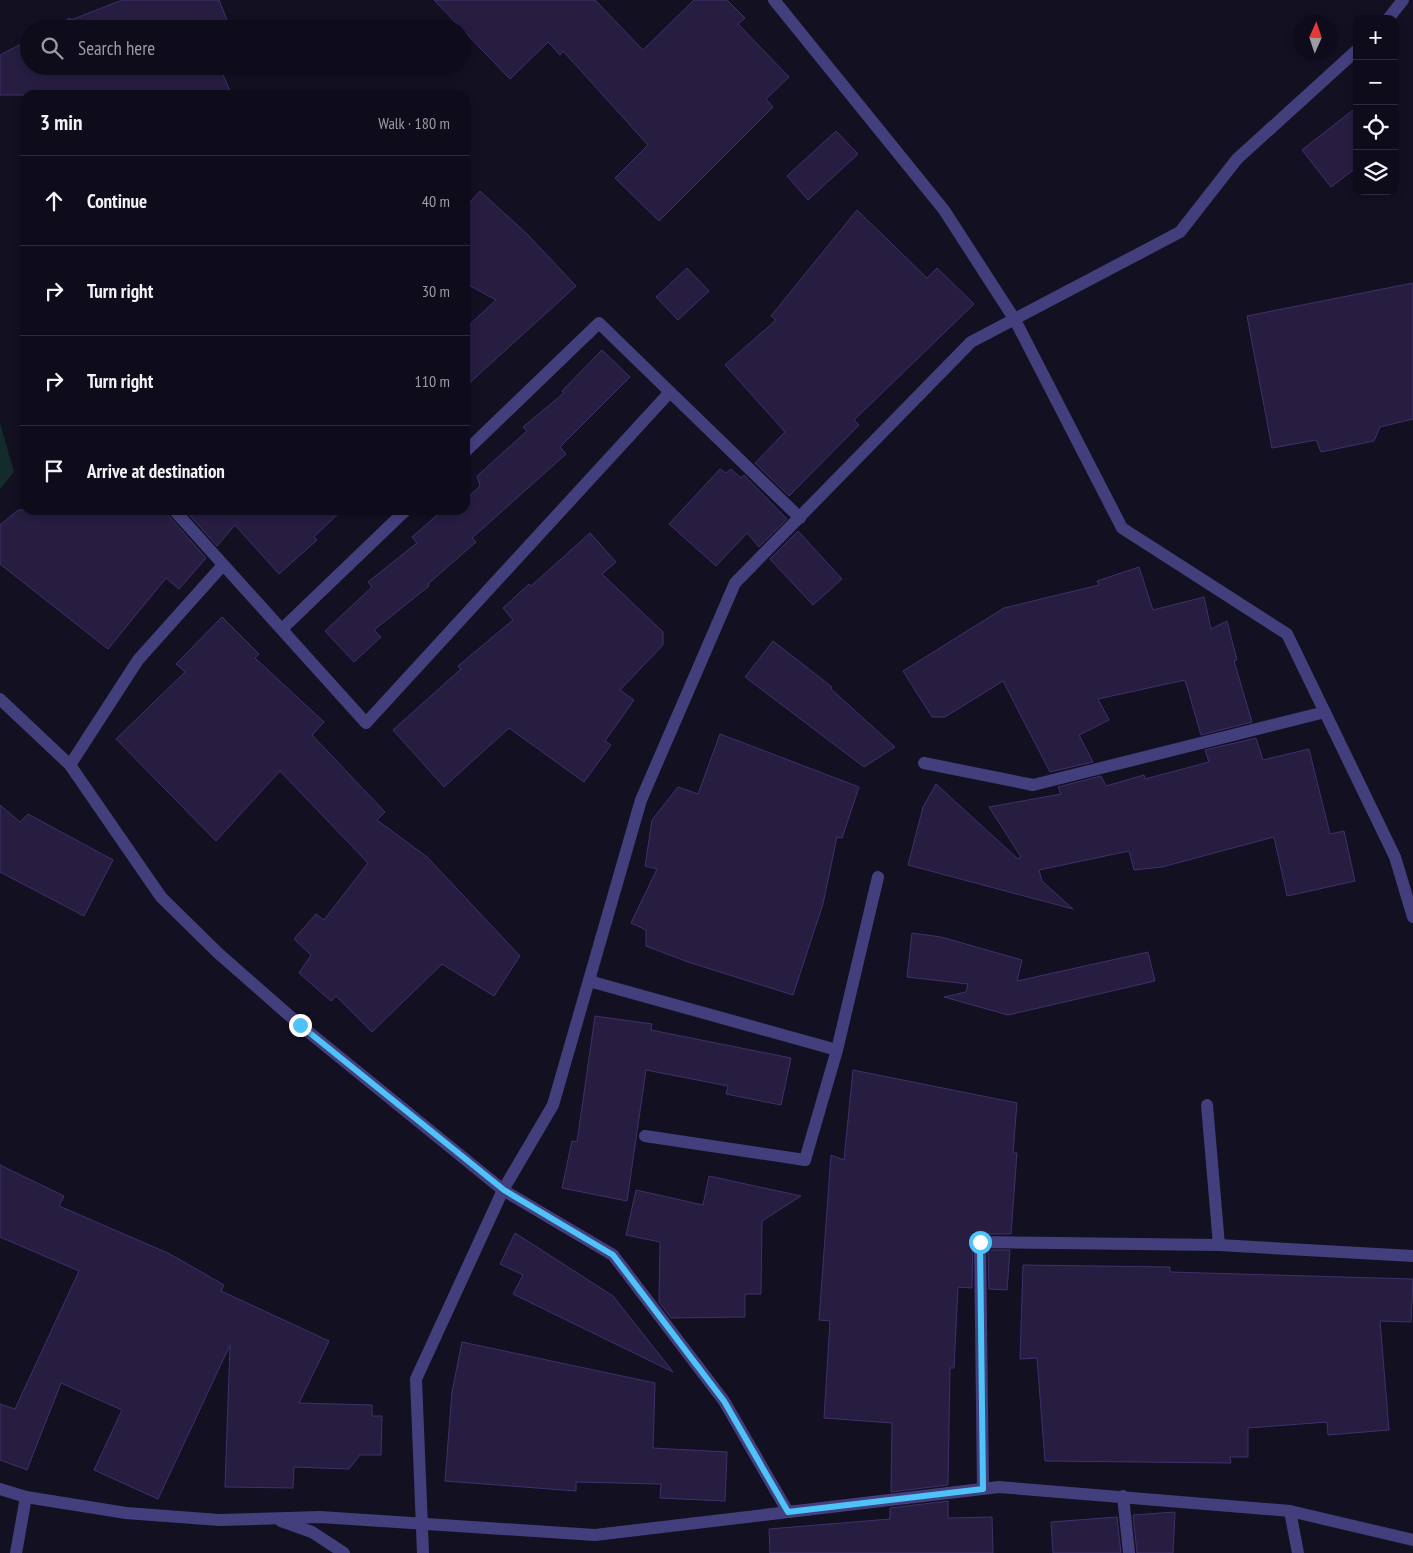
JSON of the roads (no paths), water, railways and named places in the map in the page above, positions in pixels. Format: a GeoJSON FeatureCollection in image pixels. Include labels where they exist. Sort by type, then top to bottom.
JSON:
{"type":"FeatureCollection","features":[{"type":"Feature","properties":{"kind":"street"},"geometry":{"type":"LineString","coordinates":[[774,0],[944,210],[1015,320],[1122,528],[1287,634],[1395,857],[1413,917]]}},
{"type":"Feature","properties":{"kind":"street"},"geometry":{"type":"LineString","coordinates":[[1391,15],[1403,0]]}},
{"type":"Feature","properties":{"kind":"street"},"geometry":{"type":"LineString","coordinates":[[423,1553],[416,1379],[504,1190],[553,1106],[641,800],[736,583],[971,342],[1180,232],[1237,159],[1353,54]]}},
{"type":"Feature","properties":{"kind":"street"},"geometry":{"type":"LineString","coordinates":[[470,447],[599,323],[800,518]]}},
{"type":"Feature","properties":{"kind":"street"},"geometry":{"type":"LineString","coordinates":[[178,515],[366,722],[670,392]]}},
{"type":"Feature","properties":{"kind":"street"},"geometry":{"type":"LineString","coordinates":[[282,629],[401,515]]}},
{"type":"Feature","properties":{"kind":"street"},"geometry":{"type":"LineString","coordinates":[[70,764],[138,660],[223,565]]}},
{"type":"Feature","properties":{"kind":"street"},"geometry":{"type":"LineString","coordinates":[[0,699],[70,764],[161,897],[218,953],[300,1025],[504,1190],[613,1255],[724,1401],[788,1512]]}},
{"type":"Feature","properties":{"kind":"street"},"geometry":{"type":"LineString","coordinates":[[924,763],[1033,785],[1325,712]]}},
{"type":"Feature","properties":{"kind":"street"},"geometry":{"type":"LineString","coordinates":[[645,1136],[805,1160],[837,1050],[878,877]]}},
{"type":"Feature","properties":{"kind":"street"},"geometry":{"type":"LineString","coordinates":[[589,981],[837,1050]]}},
{"type":"Feature","properties":{"kind":"street"},"geometry":{"type":"LineString","coordinates":[[1207,1104],[1218,1245]]}},
{"type":"Feature","properties":{"kind":"street"},"geometry":{"type":"LineString","coordinates":[[983,1489],[980,1242],[1218,1245],[1413,1256]]}},
{"type":"Feature","properties":{"kind":"street"},"geometry":{"type":"LineString","coordinates":[[0,1489],[26,1497],[126,1512],[219,1520],[320,1517],[595,1535],[999,1487],[1290,1511],[1413,1540]]}},
{"type":"Feature","properties":{"kind":"street"},"geometry":{"type":"LineString","coordinates":[[1123,1496],[1129,1553]]}},
{"type":"Feature","properties":{"kind":"street"},"geometry":{"type":"LineString","coordinates":[[16,1553],[26,1497]]}},
{"type":"Feature","properties":{"kind":"street"},"geometry":{"type":"LineString","coordinates":[[1290,1511],[1298,1553]]}},
{"type":"Feature","properties":{"kind":"street"},"geometry":{"type":"LineString","coordinates":[[274,1518],[312,1532],[344,1553]]}}]}
